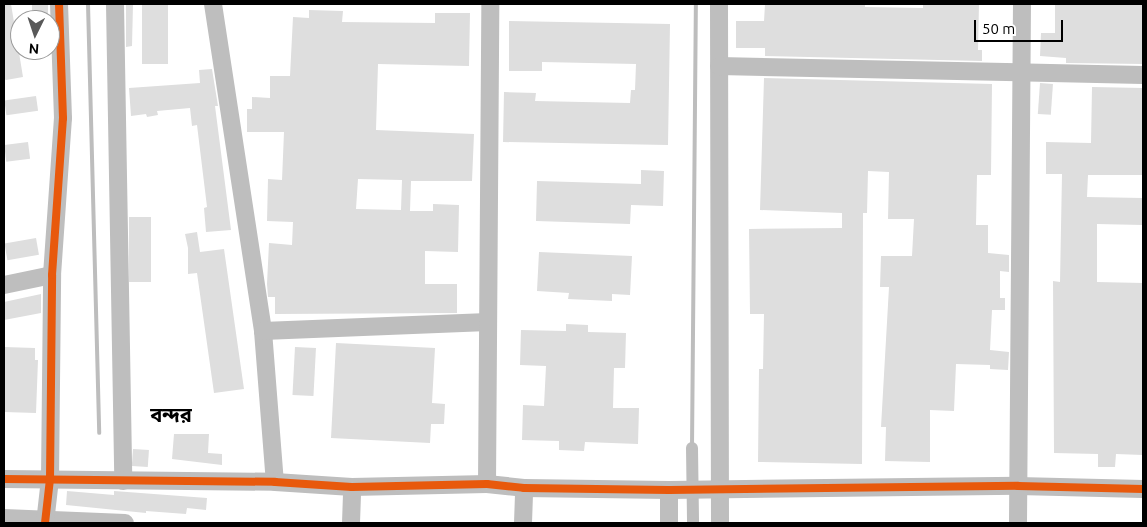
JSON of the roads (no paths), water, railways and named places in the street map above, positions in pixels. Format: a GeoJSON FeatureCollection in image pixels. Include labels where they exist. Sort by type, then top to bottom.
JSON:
{"type":"FeatureCollection","features":[{"type":"Feature","properties":{"kind":"street"},"geometry":{"type":"LineString","coordinates":[[45,521],[50,480],[52,275],[63,118],[59,4]]}},
{"type":"Feature","properties":{"kind":"street"},"geometry":{"type":"LineString","coordinates":[[115,4],[123,481]]}},
{"type":"Feature","properties":{"kind":"street"},"geometry":{"type":"LineString","coordinates":[[213,4],[263,331],[275,482]]}},
{"type":"Feature","properties":{"kind":"street"},"geometry":{"type":"LineString","coordinates":[[487,484],[490,4]]}},
{"type":"Feature","properties":{"kind":"street"},"geometry":{"type":"LineString","coordinates":[[719,4],[715,490],[720,523]]}},
{"type":"Feature","properties":{"kind":"street"},"geometry":{"type":"LineString","coordinates":[[1018,523],[1022,4]]}},
{"type":"Feature","properties":{"kind":"street"},"geometry":{"type":"LineString","coordinates":[[719,66],[1143,75]]}},
{"type":"Feature","properties":{"kind":"street"},"geometry":{"type":"LineString","coordinates":[[4,286],[52,275]]}},
{"type":"Feature","properties":{"kind":"street"},"geometry":{"type":"LineString","coordinates":[[263,331],[488,322]]}},
{"type":"Feature","properties":{"kind":"street"},"geometry":{"type":"LineString","coordinates":[[4,479],[275,482],[352,486],[487,484],[524,488],[669,490],[1018,486],[1143,489]]}},
{"type":"Feature","properties":{"kind":"street"},"geometry":{"type":"LineString","coordinates":[[351,523],[352,486]]}},
{"type":"Feature","properties":{"kind":"street"},"geometry":{"type":"LineString","coordinates":[[522,523],[524,488]]}},
{"type":"Feature","properties":{"kind":"street"},"geometry":{"type":"LineString","coordinates":[[669,490],[669,523]]}},
{"type":"Feature","properties":{"kind":"street"},"geometry":{"type":"LineString","coordinates":[[4,518],[124,523]]}},
{"type":"Feature","properties":{"kind":"waterway"},"geometry":{"type":"LineString","coordinates":[[88,4],[99,433]]}},
{"type":"Feature","properties":{"kind":"waterway"},"geometry":{"type":"LineString","coordinates":[[692,448],[696,4]]}},
{"type":"Feature","properties":{"kind":"waterway"},"geometry":{"type":"LineString","coordinates":[[692,448],[693,523]]}},
{"type":"Feature","properties":{"kind":"district","name":"বন্দর"},"geometry":{"type":"Point","coordinates":[171,414]}}]}
